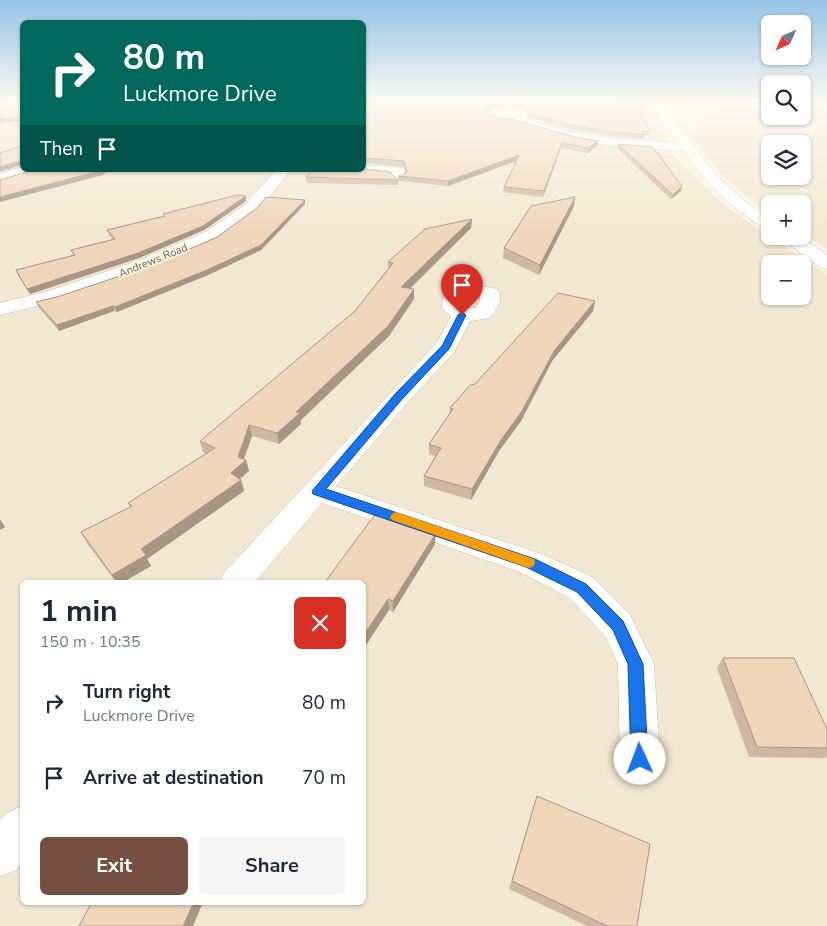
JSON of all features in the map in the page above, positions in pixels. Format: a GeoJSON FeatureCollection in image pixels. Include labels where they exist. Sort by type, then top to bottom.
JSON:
{"type":"FeatureCollection","features":[{"type":"Feature","properties":{"kind":"street"},"geometry":{"type":"LineString","coordinates":[[643,144],[687,147]]}},
{"type":"Feature","properties":{"kind":"street"},"geometry":{"type":"LineString","coordinates":[[685,144],[711,178],[741,206],[761,219]]}},
{"type":"Feature","properties":{"kind":"street"},"geometry":{"type":"LineString","coordinates":[[366,169],[399,171]]}},
{"type":"Feature","properties":{"kind":"street"},"geometry":{"type":"LineString","coordinates":[[0,179],[23,172]]}},
{"type":"Feature","properties":{"kind":"street","name":"Andrews Road"},"geometry":{"type":"LineString","coordinates":[[0,308],[55,296],[83,287],[147,264],[211,236],[251,208],[282,172]]}},
{"type":"Feature","properties":{"kind":"street"},"geometry":{"type":"LineString","coordinates":[[800,245],[827,263]]}},
{"type":"Feature","properties":{"kind":"street"},"geometry":{"type":"LineString","coordinates":[[238,580],[400,396],[446,347],[462,315]]}},
{"type":"Feature","properties":{"kind":"street"},"geometry":{"type":"LineString","coordinates":[[318,491],[531,563],[582,588],[618,626],[636,664],[640,759]]}},
{"type":"Feature","properties":{"kind":"street"},"geometry":{"type":"LineString","coordinates":[[0,854],[20,830]]}},
{"type":"Feature","properties":{"kind":"shaded area"},"geometry":{"type":"Polygon","coordinates":[[[0,144],[20,144],[20,172],[366,172],[366,144],[653,144],[654,150],[674,156],[725,206],[761,230],[761,245],[783,245],[797,255],[761,255],[761,305],[811,305],[811,264],[827,275],[827,926],[0,926],[0,144]]]}},
{"type":"Feature","properties":{"kind":"shaded area"},"geometry":{"type":"Polygon","coordinates":[[[698,144],[761,144],[761,185],[811,185],[811,144],[827,144],[827,249],[811,238],[811,195],[761,195],[761,207],[720,173],[698,144]]]}},
{"type":"Feature","properties":{"kind":"building"},"geometry":{"type":"Polygon","coordinates":[[[366,144],[562,144],[544,191],[504,187],[519,155],[448,181],[398,176],[403,176],[407,172],[404,161],[366,158],[366,144]]]}},
{"type":"Feature","properties":{"kind":"building"},"geometry":{"type":"Polygon","coordinates":[[[568,144],[593,144],[588,148],[568,144]]]}},
{"type":"Feature","properties":{"kind":"building"},"geometry":{"type":"Polygon","coordinates":[[[618,144],[653,147],[682,186],[673,195],[618,144]]]}},
{"type":"Feature","properties":{"kind":"building"},"geometry":{"type":"Polygon","coordinates":[[[20,147],[20,161],[0,167],[0,153],[20,147]]]}},
{"type":"Feature","properties":{"kind":"building"},"geometry":{"type":"Polygon","coordinates":[[[366,169],[390,172],[398,180],[306,177],[310,172],[366,172],[366,169]]]}},
{"type":"Feature","properties":{"kind":"building"},"geometry":{"type":"Polygon","coordinates":[[[26,172],[95,172],[0,197],[0,180],[26,172]]]}},
{"type":"Feature","properties":{"kind":"building"},"geometry":{"type":"Polygon","coordinates":[[[237,195],[246,196],[203,226],[138,253],[27,289],[16,270],[75,255],[71,250],[115,239],[107,230],[165,216],[163,214],[237,195]]]}},
{"type":"Feature","properties":{"kind":"building"},"geometry":{"type":"Polygon","coordinates":[[[266,197],[305,200],[261,245],[207,270],[115,307],[113,306],[57,325],[36,302],[60,296],[153,265],[217,237],[257,208],[266,197]]]}},
{"type":"Feature","properties":{"kind":"building"},"geometry":{"type":"Polygon","coordinates":[[[575,197],[540,265],[504,248],[531,206],[575,197]]]}},
{"type":"Feature","properties":{"kind":"building"},"geometry":{"type":"Polygon","coordinates":[[[472,219],[401,287],[414,289],[388,326],[296,412],[300,413],[277,433],[249,425],[238,457],[246,460],[231,473],[241,480],[141,549],[146,555],[112,575],[81,532],[132,506],[128,503],[215,448],[200,441],[355,311],[393,263],[388,262],[425,229],[472,219]]]}},
{"type":"Feature","properties":{"kind":"building"},"geometry":{"type":"Polygon","coordinates":[[[558,293],[595,301],[554,351],[522,411],[501,440],[472,489],[424,476],[441,448],[429,444],[453,409],[450,408],[471,384],[474,385],[558,293]]]}},
{"type":"Feature","properties":{"kind":"building"},"geometry":{"type":"Polygon","coordinates":[[[376,513],[436,533],[393,601],[388,599],[366,632],[366,580],[326,580],[376,513]]]}},
{"type":"Feature","properties":{"kind":"building"},"geometry":{"type":"Polygon","coordinates":[[[723,658],[794,658],[827,729],[827,748],[757,747],[723,658]]]}},
{"type":"Feature","properties":{"kind":"building"},"geometry":{"type":"Polygon","coordinates":[[[537,796],[650,844],[637,926],[607,926],[512,881],[537,796]]]}},
{"type":"Feature","properties":{"kind":"building"},"geometry":{"type":"Polygon","coordinates":[[[90,905],[193,905],[183,926],[79,926],[90,905]]]}},
{"type":"Feature","properties":{"kind":"slow traffic"},"geometry":{"type":"LineString","coordinates":[[396,517],[529,562]]}},
{"type":"Feature","properties":{"kind":"route"},"geometry":{"type":"LineString","coordinates":[[462,315],[446,347],[400,396],[318,491],[531,563],[582,588],[618,626],[636,664],[640,759]]}}]}
